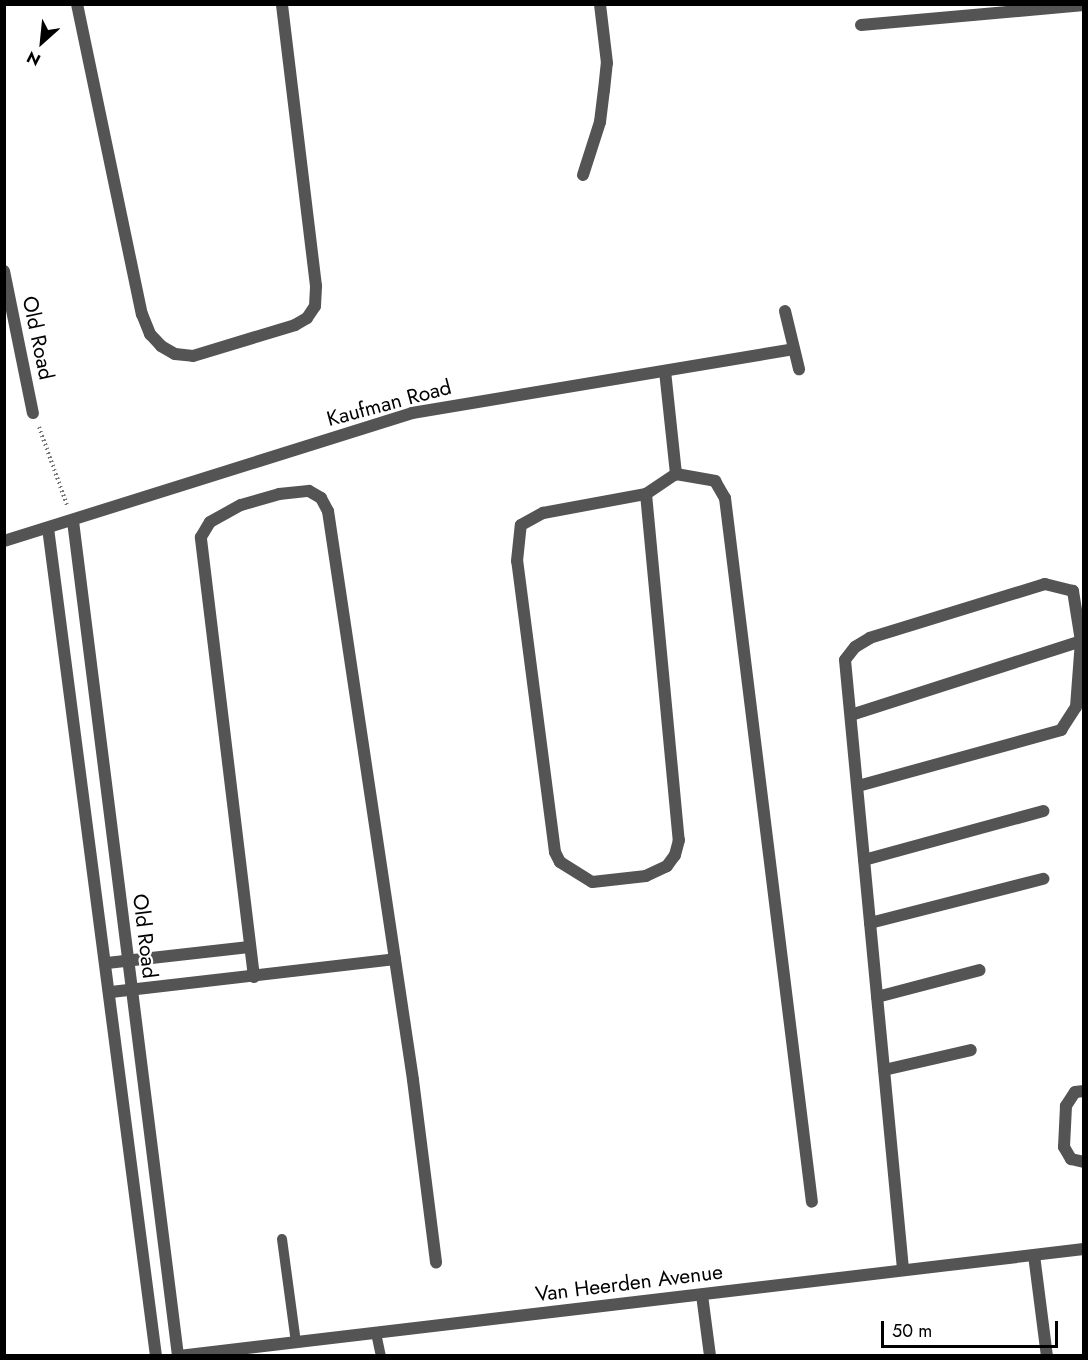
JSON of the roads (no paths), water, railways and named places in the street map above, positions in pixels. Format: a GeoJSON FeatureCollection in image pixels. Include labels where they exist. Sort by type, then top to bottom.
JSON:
{"type":"FeatureCollection","features":[{"type":"Feature","properties":{"kind":"street"},"geometry":{"type":"LineString","coordinates":[[77,4],[142,314],[150,334],[161,346],[175,354],[193,356],[295,325],[308,318],[315,306],[316,286],[282,4]]}},
{"type":"Feature","properties":{"kind":"street"},"geometry":{"type":"LineString","coordinates":[[583,176],[600,122],[607,63],[600,4]]}},
{"type":"Feature","properties":{"kind":"street"},"geometry":{"type":"LineString","coordinates":[[861,26],[988,8],[1083,5]]}},
{"type":"Feature","properties":{"kind":"street","name":"Old Road"},"geometry":{"type":"LineString","coordinates":[[4,271],[33,413]]}},
{"type":"Feature","properties":{"kind":"street"},"geometry":{"type":"LineString","coordinates":[[785,311],[799,369]]}},
{"type":"Feature","properties":{"kind":"street","name":"Kaufman Road"},"geometry":{"type":"LineString","coordinates":[[4,542],[412,414],[794,349]]}},
{"type":"Feature","properties":{"kind":"street"},"geometry":{"type":"LineString","coordinates":[[665,371],[676,474]]}},
{"type":"Feature","properties":{"kind":"street"},"geometry":{"type":"LineString","coordinates":[[646,494],[679,840],[675,855],[657,872],[592,882],[560,862],[555,852],[517,539],[521,525],[532,517],[646,494],[676,474],[715,481],[725,498],[812,1202]]}},
{"type":"Feature","properties":{"kind":"street"},"geometry":{"type":"LineString","coordinates":[[254,977],[228,737],[201,537],[210,522],[241,505],[279,494],[309,491],[321,498],[328,511],[395,959],[436,1263]]}},
{"type":"Feature","properties":{"kind":"street","name":"Old Road"},"geometry":{"type":"LineString","coordinates":[[73,521],[178,1356]]}},
{"type":"Feature","properties":{"kind":"street","name":"Old Road"},"geometry":{"type":"LineString","coordinates":[[48,528],[111,992],[156,1356]]}},
{"type":"Feature","properties":{"kind":"street"},"geometry":{"type":"LineString","coordinates":[[858,786],[1061,730],[1076,707],[1081,641],[1073,591],[1045,584],[870,638],[855,647],[845,660],[903,1269]]}},
{"type":"Feature","properties":{"kind":"street"},"geometry":{"type":"LineString","coordinates":[[851,715],[1081,641]]}},
{"type":"Feature","properties":{"kind":"street"},"geometry":{"type":"LineString","coordinates":[[864,860],[1043,811]]}},
{"type":"Feature","properties":{"kind":"street"},"geometry":{"type":"LineString","coordinates":[[870,922],[1043,879]]}},
{"type":"Feature","properties":{"kind":"street"},"geometry":{"type":"LineString","coordinates":[[107,963],[249,946]]}},
{"type":"Feature","properties":{"kind":"street"},"geometry":{"type":"LineString","coordinates":[[111,992],[395,959]]}},
{"type":"Feature","properties":{"kind":"street"},"geometry":{"type":"LineString","coordinates":[[877,997],[980,969]]}},
{"type":"Feature","properties":{"kind":"street"},"geometry":{"type":"LineString","coordinates":[[884,1070],[971,1050]]}},
{"type":"Feature","properties":{"kind":"street"},"geometry":{"type":"LineString","coordinates":[[1083,1091],[1075,1092],[1066,1106],[1064,1148],[1071,1159],[1083,1162]]}},
{"type":"Feature","properties":{"kind":"street","name":"Van Heerden Avenue"},"geometry":{"type":"LineString","coordinates":[[178,1356],[1083,1249]]}},
{"type":"Feature","properties":{"kind":"street"},"geometry":{"type":"LineString","coordinates":[[1034,1255],[1047,1356]]}},
{"type":"Feature","properties":{"kind":"street"},"geometry":{"type":"LineString","coordinates":[[702,1295],[710,1356]]}},
{"type":"Feature","properties":{"kind":"lane"},"geometry":{"type":"LineString","coordinates":[[282,1239],[297,1342]]}},
{"type":"Feature","properties":{"kind":"lane"},"geometry":{"type":"LineString","coordinates":[[376,1333],[381,1356]]}}]}
